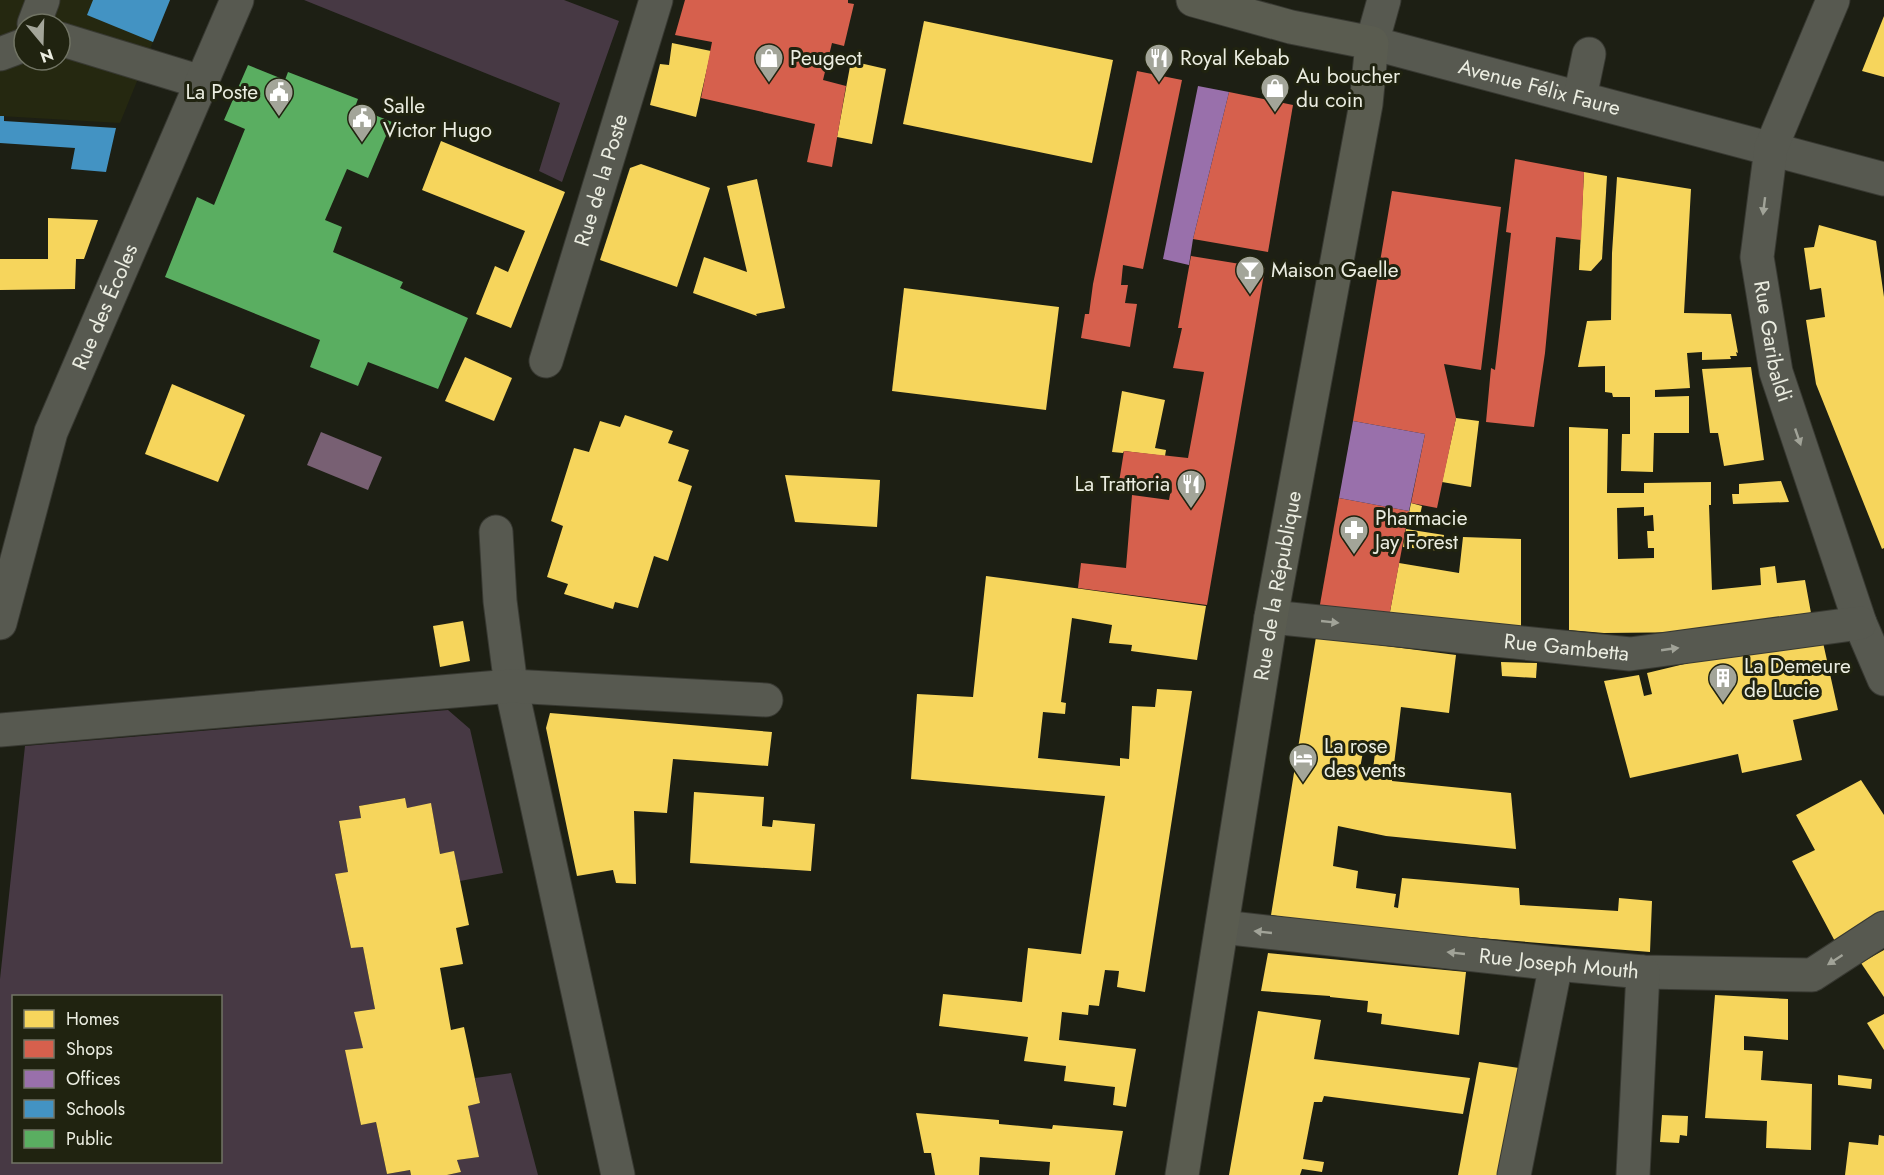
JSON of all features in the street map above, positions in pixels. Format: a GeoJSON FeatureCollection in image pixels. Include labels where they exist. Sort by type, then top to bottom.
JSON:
{"type":"FeatureCollection","features":[{"type":"Feature","properties":{"kind":"main road","name":"Avenue Félix Faure"},"geometry":{"type":"LineString","coordinates":[[1193,0],[1291,27],[1372,43]]}},
{"type":"Feature","properties":{"kind":"main road","name":"Rue de la République"},"geometry":{"type":"LineString","coordinates":[[1182,1175],[1271,617],[1366,104],[1372,43]]}},
{"type":"Feature","properties":{"kind":"street","name":"Rue des Écoles"},"geometry":{"type":"LineString","coordinates":[[0,623],[51,432],[237,0]]}},
{"type":"Feature","properties":{"kind":"street","name":"Rue de la Poste"},"geometry":{"type":"LineString","coordinates":[[546,361],[656,0]]}},
{"type":"Feature","properties":{"kind":"street","name":"Rue de la République"},"geometry":{"type":"LineString","coordinates":[[1372,43],[1384,0]]}},
{"type":"Feature","properties":{"kind":"street","name":"Rue Garibaldi"},"geometry":{"type":"LineString","coordinates":[[1833,0],[1771,148],[1757,257],[1776,372],[1860,623],[1884,679]]}},
{"type":"Feature","properties":{"kind":"street"},"geometry":{"type":"LineString","coordinates":[[72,43],[201,82]]}},
{"type":"Feature","properties":{"kind":"street","name":"Avenue Félix Faure"},"geometry":{"type":"LineString","coordinates":[[1372,43],[1884,179]]}},
{"type":"Feature","properties":{"kind":"street"},"geometry":{"type":"LineString","coordinates":[[1580,97],[1589,54]]}},
{"type":"Feature","properties":{"kind":"street"},"geometry":{"type":"LineString","coordinates":[[496,532],[500,601],[511,686],[618,1175]]}},
{"type":"Feature","properties":{"kind":"street","name":"Rue Gambetta"},"geometry":{"type":"LineString","coordinates":[[1271,617],[1630,654],[1860,623]]}},
{"type":"Feature","properties":{"kind":"street"},"geometry":{"type":"LineString","coordinates":[[0,730],[511,686],[766,700]]}},
{"type":"Feature","properties":{"kind":"street","name":"Rue Joseph Mouth"},"geometry":{"type":"LineString","coordinates":[[1222,927],[1643,972],[1812,975],[1884,928]]}},
{"type":"Feature","properties":{"kind":"street"},"geometry":{"type":"LineString","coordinates":[[1514,1175],[1556,964]]}},
{"type":"Feature","properties":{"kind":"street"},"geometry":{"type":"LineString","coordinates":[[1633,1175],[1643,972]]}},
{"type":"Feature","properties":{"kind":"shaded area"},"geometry":{"type":"Polygon","coordinates":[[[0,0],[170,0],[120,123],[0,116],[0,0]]]}},
{"type":"Feature","properties":{"kind":"shaded area"},"geometry":{"type":"Polygon","coordinates":[[[304,0],[564,0],[619,21],[562,182],[539,171],[560,103],[304,0]]]}},
{"type":"Feature","properties":{"kind":"shaded area"},"geometry":{"type":"Polygon","coordinates":[[[321,432],[382,457],[368,490],[307,465],[321,432]]]}},
{"type":"Feature","properties":{"kind":"shaded area"},"geometry":{"type":"Polygon","coordinates":[[[448,710],[470,729],[503,873],[460,881],[454,852],[440,854],[431,804],[407,808],[404,798],[359,806],[361,818],[339,822],[348,872],[335,875],[351,948],[363,947],[375,1009],[355,1012],[363,1048],[346,1050],[361,1125],[376,1122],[387,1174],[410,1170],[411,1175],[0,1175],[0,979],[25,746],[448,710]]]}},
{"type":"Feature","properties":{"kind":"shaded area"},"geometry":{"type":"Polygon","coordinates":[[[511,1073],[538,1175],[447,1175],[461,1172],[457,1160],[478,1157],[468,1106],[480,1103],[475,1078],[511,1073]]]}},
{"type":"Feature","properties":{"kind":"building: Homes"},"geometry":{"type":"Polygon","coordinates":[[[1884,16],[1884,77],[1862,71],[1884,16]]]}},
{"type":"Feature","properties":{"kind":"building: Homes"},"geometry":{"type":"Polygon","coordinates":[[[924,21],[1113,60],[1092,163],[903,124],[924,21]]]}},
{"type":"Feature","properties":{"kind":"building: Homes"},"geometry":{"type":"Polygon","coordinates":[[[672,43],[711,51],[696,117],[650,105],[660,64],[669,65],[672,43]]]}},
{"type":"Feature","properties":{"kind":"building: Homes"},"geometry":{"type":"Polygon","coordinates":[[[851,61],[886,69],[872,144],[837,137],[851,61]]]}},
{"type":"Feature","properties":{"kind":"building: Homes"},"geometry":{"type":"Polygon","coordinates":[[[441,141],[565,192],[511,328],[476,314],[495,266],[508,272],[525,231],[422,190],[441,141]]]}},
{"type":"Feature","properties":{"kind":"building: Homes"},"geometry":{"type":"Polygon","coordinates":[[[641,164],[710,188],[677,287],[600,260],[630,168],[641,164]]]}},
{"type":"Feature","properties":{"kind":"building: Homes"},"geometry":{"type":"Polygon","coordinates":[[[1584,172],[1607,176],[1602,259],[1591,271],[1579,270],[1584,172]]]}},
{"type":"Feature","properties":{"kind":"building: Homes"},"geometry":{"type":"Polygon","coordinates":[[[1617,177],[1691,189],[1684,313],[1731,314],[1738,353],[1736,352],[1737,356],[1730,356],[1731,359],[1702,360],[1702,352],[1687,353],[1690,388],[1655,390],[1655,397],[1689,396],[1689,433],[1654,433],[1653,472],[1621,471],[1622,434],[1630,434],[1630,397],[1613,397],[1612,393],[1605,392],[1605,366],[1578,367],[1587,321],[1611,320],[1612,253],[1617,177]]]}},
{"type":"Feature","properties":{"kind":"building: Homes"},"geometry":{"type":"Polygon","coordinates":[[[757,179],[785,308],[756,314],[757,316],[693,293],[704,257],[747,272],[727,186],[757,179]]]}},
{"type":"Feature","properties":{"kind":"building: Homes"},"geometry":{"type":"Polygon","coordinates":[[[48,218],[98,220],[84,259],[76,259],[75,289],[0,290],[0,259],[48,259],[48,218]]]}},
{"type":"Feature","properties":{"kind":"building: Homes"},"geometry":{"type":"Polygon","coordinates":[[[1819,225],[1876,241],[1884,297],[1884,548],[1882,549],[1816,384],[1806,320],[1825,317],[1821,288],[1810,290],[1804,248],[1814,247],[1819,225]]]}},
{"type":"Feature","properties":{"kind":"building: Homes"},"geometry":{"type":"Polygon","coordinates":[[[904,288],[1059,307],[1046,410],[892,391],[904,288]]]}},
{"type":"Feature","properties":{"kind":"building: Homes"},"geometry":{"type":"Polygon","coordinates":[[[465,357],[512,378],[494,421],[445,401],[465,357]]]}},
{"type":"Feature","properties":{"kind":"building: Homes"},"geometry":{"type":"Polygon","coordinates":[[[1751,367],[1764,460],[1724,466],[1718,433],[1710,433],[1702,369],[1751,367]]]}},
{"type":"Feature","properties":{"kind":"building: Homes"},"geometry":{"type":"Polygon","coordinates":[[[172,384],[245,415],[218,482],[145,454],[172,384]]]}},
{"type":"Feature","properties":{"kind":"building: Homes"},"geometry":{"type":"Polygon","coordinates":[[[1122,391],[1165,400],[1155,448],[1166,450],[1165,456],[1124,451],[1123,453],[1112,452],[1122,391]]]}},
{"type":"Feature","properties":{"kind":"building: Homes"},"geometry":{"type":"Polygon","coordinates":[[[625,415],[673,431],[668,443],[689,450],[678,481],[692,486],[668,561],[654,556],[638,608],[615,602],[613,609],[564,594],[568,584],[547,577],[563,526],[551,521],[574,448],[589,452],[600,421],[620,427],[625,415]]]}},
{"type":"Feature","properties":{"kind":"building: Homes"},"geometry":{"type":"Polygon","coordinates":[[[1456,418],[1479,421],[1471,487],[1442,482],[1456,418]]]}},
{"type":"Feature","properties":{"kind":"building: Homes"},"geometry":{"type":"Polygon","coordinates":[[[1569,427],[1608,429],[1607,493],[1644,493],[1644,483],[1711,482],[1711,505],[1709,505],[1712,590],[1761,585],[1760,568],[1775,566],[1777,583],[1805,580],[1811,613],[1701,632],[1604,633],[1569,630],[1569,427]],[[1644,507],[1617,508],[1618,559],[1654,558],[1654,548],[1648,548],[1647,531],[1654,531],[1653,515],[1644,516],[1644,507]]]}},
{"type":"Feature","properties":{"kind":"building: Homes"},"geometry":{"type":"Polygon","coordinates":[[[785,475],[880,480],[877,527],[795,522],[785,475]]]}},
{"type":"Feature","properties":{"kind":"building: Homes"},"geometry":{"type":"Polygon","coordinates":[[[1781,481],[1789,502],[1733,504],[1732,494],[1739,494],[1739,484],[1781,481]]]}},
{"type":"Feature","properties":{"kind":"building: Homes"},"geometry":{"type":"Polygon","coordinates":[[[1411,503],[1422,506],[1420,515],[1409,513],[1411,503]]]}},
{"type":"Feature","properties":{"kind":"building: Homes"},"geometry":{"type":"Polygon","coordinates":[[[1406,529],[1444,535],[1441,551],[1403,547],[1406,529]]]}},
{"type":"Feature","properties":{"kind":"building: Homes"},"geometry":{"type":"Polygon","coordinates":[[[1463,537],[1521,539],[1521,629],[1389,617],[1399,563],[1459,573],[1463,537]]]}},
{"type":"Feature","properties":{"kind":"building: Homes"},"geometry":{"type":"Polygon","coordinates":[[[986,576],[1206,606],[1197,660],[1131,651],[1132,645],[1109,643],[1112,625],[1072,618],[1061,702],[1066,703],[1065,714],[1043,712],[1038,758],[1120,766],[1120,758],[1129,759],[1132,706],[1155,707],[1157,689],[1192,691],[1145,992],[1117,987],[1119,971],[1105,970],[1099,1006],[1089,1005],[1088,1015],[1062,1012],[1059,1040],[1136,1049],[1126,1107],[1113,1105],[1115,1087],[1064,1081],[1066,1066],[1024,1061],[1028,1037],[939,1026],[943,994],[1022,1002],[1028,948],[1081,954],[1105,796],[911,779],[917,694],[973,697],[986,576]]]}},
{"type":"Feature","properties":{"kind":"building: Homes"},"geometry":{"type":"Polygon","coordinates":[[[463,621],[470,661],[440,667],[433,626],[463,621]]]}},
{"type":"Feature","properties":{"kind":"building: Homes"},"geometry":{"type":"Polygon","coordinates":[[[1316,637],[1456,655],[1449,713],[1401,707],[1392,781],[1511,793],[1516,849],[1386,836],[1338,826],[1333,866],[1358,871],[1356,888],[1396,894],[1394,907],[1398,908],[1402,878],[1519,888],[1520,905],[1618,911],[1619,898],[1652,901],[1650,952],[1346,927],[1271,915],[1316,637]],[[1363,752],[1360,768],[1373,769],[1375,753],[1363,752]]]}},
{"type":"Feature","properties":{"kind":"building: Homes","name":"La Demeure de Lucie"},"geometry":{"type":"Polygon","coordinates":[[[1822,638],[1838,710],[1793,720],[1802,760],[1742,773],[1738,754],[1630,778],[1604,681],[1639,675],[1644,696],[1652,694],[1647,673],[1701,660],[1822,638]]]}},
{"type":"Feature","properties":{"kind":"building: Homes"},"geometry":{"type":"Polygon","coordinates":[[[1501,662],[1537,663],[1536,678],[1502,676],[1501,662]]]}},
{"type":"Feature","properties":{"kind":"building: Homes"},"geometry":{"type":"Polygon","coordinates":[[[550,713],[772,732],[768,766],[673,759],[667,813],[634,811],[636,884],[616,883],[613,870],[577,876],[546,728],[550,713]]]}},
{"type":"Feature","properties":{"kind":"building: Homes"},"geometry":{"type":"Polygon","coordinates":[[[1861,780],[1884,815],[1884,918],[1838,947],[1792,861],[1815,850],[1796,815],[1861,780]]]}},
{"type":"Feature","properties":{"kind":"building: Homes"},"geometry":{"type":"Polygon","coordinates":[[[694,792],[764,797],[762,826],[772,827],[773,820],[815,824],[811,871],[690,863],[694,792]]]}},
{"type":"Feature","properties":{"kind":"building: Homes"},"geometry":{"type":"Polygon","coordinates":[[[405,798],[407,808],[431,803],[440,854],[454,851],[469,925],[456,928],[463,964],[440,968],[451,1030],[464,1027],[480,1103],[468,1106],[479,1157],[457,1160],[461,1172],[447,1175],[411,1175],[410,1170],[387,1174],[376,1122],[361,1125],[345,1050],[363,1048],[354,1012],[375,1009],[363,947],[351,948],[335,874],[348,872],[339,821],[361,818],[359,806],[405,798]]]}},
{"type":"Feature","properties":{"kind":"building: Homes"},"geometry":{"type":"Polygon","coordinates":[[[1884,950],[1884,997],[1861,963],[1884,950]]]}},
{"type":"Feature","properties":{"kind":"building: Homes"},"geometry":{"type":"Polygon","coordinates":[[[1268,953],[1466,972],[1459,1035],[1381,1024],[1382,1014],[1367,1012],[1368,1001],[1261,991],[1268,953]]]}},
{"type":"Feature","properties":{"kind":"building: Homes"},"geometry":{"type":"Polygon","coordinates":[[[1715,995],[1788,999],[1788,1040],[1744,1036],[1744,1050],[1763,1051],[1761,1080],[1812,1084],[1811,1150],[1766,1148],[1767,1121],[1705,1118],[1715,995]]]}},
{"type":"Feature","properties":{"kind":"building: Homes"},"geometry":{"type":"Polygon","coordinates":[[[1258,1011],[1321,1020],[1314,1059],[1470,1078],[1463,1114],[1324,1096],[1322,1102],[1314,1102],[1303,1159],[1324,1162],[1322,1172],[1302,1169],[1300,1175],[1229,1175],[1258,1011]]]}},
{"type":"Feature","properties":{"kind":"building: Homes"},"geometry":{"type":"Polygon","coordinates":[[[1884,1014],[1884,1050],[1867,1023],[1884,1014]]]}},
{"type":"Feature","properties":{"kind":"building: Homes"},"geometry":{"type":"Polygon","coordinates":[[[1479,1062],[1519,1068],[1498,1175],[1458,1175],[1479,1062]]]}},
{"type":"Feature","properties":{"kind":"building: Homes"},"geometry":{"type":"Polygon","coordinates":[[[1838,1075],[1872,1079],[1871,1089],[1838,1085],[1838,1075]]]}},
{"type":"Feature","properties":{"kind":"building: Homes"},"geometry":{"type":"Polygon","coordinates":[[[916,1113],[999,1120],[999,1124],[1052,1129],[1053,1125],[1123,1131],[1115,1175],[1049,1175],[1050,1162],[980,1157],[979,1175],[935,1175],[931,1153],[924,1153],[916,1113]]]}},
{"type":"Feature","properties":{"kind":"building: Homes"},"geometry":{"type":"Polygon","coordinates":[[[1662,1115],[1688,1116],[1687,1136],[1680,1135],[1679,1143],[1660,1142],[1662,1115]]]}},
{"type":"Feature","properties":{"kind":"building: Homes"},"geometry":{"type":"Polygon","coordinates":[[[1879,1135],[1884,1136],[1884,1175],[1845,1175],[1849,1142],[1878,1145],[1879,1135]]]}},
{"type":"Feature","properties":{"kind":"building: Shops","name":"Peugeot"},"geometry":{"type":"Polygon","coordinates":[[[685,0],[848,0],[848,3],[854,4],[844,46],[832,43],[823,80],[846,86],[832,167],[807,162],[815,124],[701,98],[712,42],[675,35],[685,0]]]}},
{"type":"Feature","properties":{"kind":"building: Shops"},"geometry":{"type":"Polygon","coordinates":[[[1137,71],[1182,80],[1143,269],[1123,265],[1121,285],[1128,285],[1125,303],[1137,304],[1130,347],[1081,338],[1085,314],[1089,314],[1093,284],[1137,71]]]}},
{"type":"Feature","properties":{"kind":"building: Shops"},"geometry":{"type":"Polygon","coordinates":[[[1229,92],[1293,105],[1268,252],[1193,239],[1229,92]]]}},
{"type":"Feature","properties":{"kind":"building: Shops"},"geometry":{"type":"Polygon","coordinates":[[[1515,159],[1584,172],[1581,240],[1556,237],[1545,353],[1534,427],[1486,422],[1491,368],[1495,370],[1511,233],[1506,232],[1515,159]]]}},
{"type":"Feature","properties":{"kind":"building: Shops"},"geometry":{"type":"Polygon","coordinates":[[[1392,191],[1501,207],[1481,370],[1444,364],[1456,418],[1437,508],[1411,503],[1425,434],[1353,421],[1392,191]]]}},
{"type":"Feature","properties":{"kind":"building: Shops"},"geometry":{"type":"Polygon","coordinates":[[[1191,256],[1265,268],[1207,605],[1078,588],[1081,563],[1126,568],[1132,495],[1169,500],[1171,489],[1119,482],[1124,451],[1188,458],[1204,372],[1173,368],[1182,328],[1178,328],[1191,256]]]}},
{"type":"Feature","properties":{"kind":"building: Shops"},"geometry":{"type":"Polygon","coordinates":[[[1339,498],[1409,511],[1389,617],[1319,610],[1339,498]]]}},
{"type":"Feature","properties":{"kind":"building: Offices"},"geometry":{"type":"Polygon","coordinates":[[[1198,86],[1229,92],[1193,239],[1189,265],[1163,259],[1198,86]]]}},
{"type":"Feature","properties":{"kind":"building: Offices"},"geometry":{"type":"Polygon","coordinates":[[[1353,421],[1425,434],[1409,511],[1339,498],[1353,421]]]}},
{"type":"Feature","properties":{"kind":"building: Schools"},"geometry":{"type":"Polygon","coordinates":[[[93,0],[170,0],[153,42],[87,15],[93,0]]]}},
{"type":"Feature","properties":{"kind":"building: Schools"},"geometry":{"type":"Polygon","coordinates":[[[0,116],[4,116],[4,121],[116,128],[106,172],[71,169],[75,148],[0,143],[0,116]]]}},
{"type":"Feature","properties":{"kind":"building: Public"},"geometry":{"type":"Polygon","coordinates":[[[248,65],[285,80],[288,72],[358,99],[355,107],[392,122],[368,178],[347,169],[325,220],[342,227],[333,252],[403,282],[400,288],[468,318],[438,389],[368,362],[358,386],[310,367],[320,340],[165,277],[197,197],[214,205],[245,129],[224,120],[248,65]]]}},
{"type":"Feature","properties":{"kind":"place","name":"Peugeot"},"geometry":{"type":"Point","coordinates":[769,84]}},
{"type":"Feature","properties":{"kind":"place","name":"Royal Kebab"},"geometry":{"type":"Point","coordinates":[1159,84]}},
{"type":"Feature","properties":{"kind":"place","name":"Au boucher du coin"},"geometry":{"type":"Point","coordinates":[1275,114]}},
{"type":"Feature","properties":{"kind":"place","name":"La Poste"},"geometry":{"type":"Point","coordinates":[279,118]}},
{"type":"Feature","properties":{"kind":"place","name":"Salle Victor Hugo"},"geometry":{"type":"Point","coordinates":[362,144]}},
{"type":"Feature","properties":{"kind":"place","name":"Maison Gaelle"},"geometry":{"type":"Point","coordinates":[1250,296]}},
{"type":"Feature","properties":{"kind":"place","name":"La Trattoria"},"geometry":{"type":"Point","coordinates":[1191,510]}},
{"type":"Feature","properties":{"kind":"place","name":"Pharmacie Jay Forest"},"geometry":{"type":"Point","coordinates":[1354,556]}},
{"type":"Feature","properties":{"kind":"place","name":"La Demeure de Lucie"},"geometry":{"type":"Point","coordinates":[1723,704]}},
{"type":"Feature","properties":{"kind":"place","name":"La rose des vents"},"geometry":{"type":"Point","coordinates":[1303,784]}}]}
